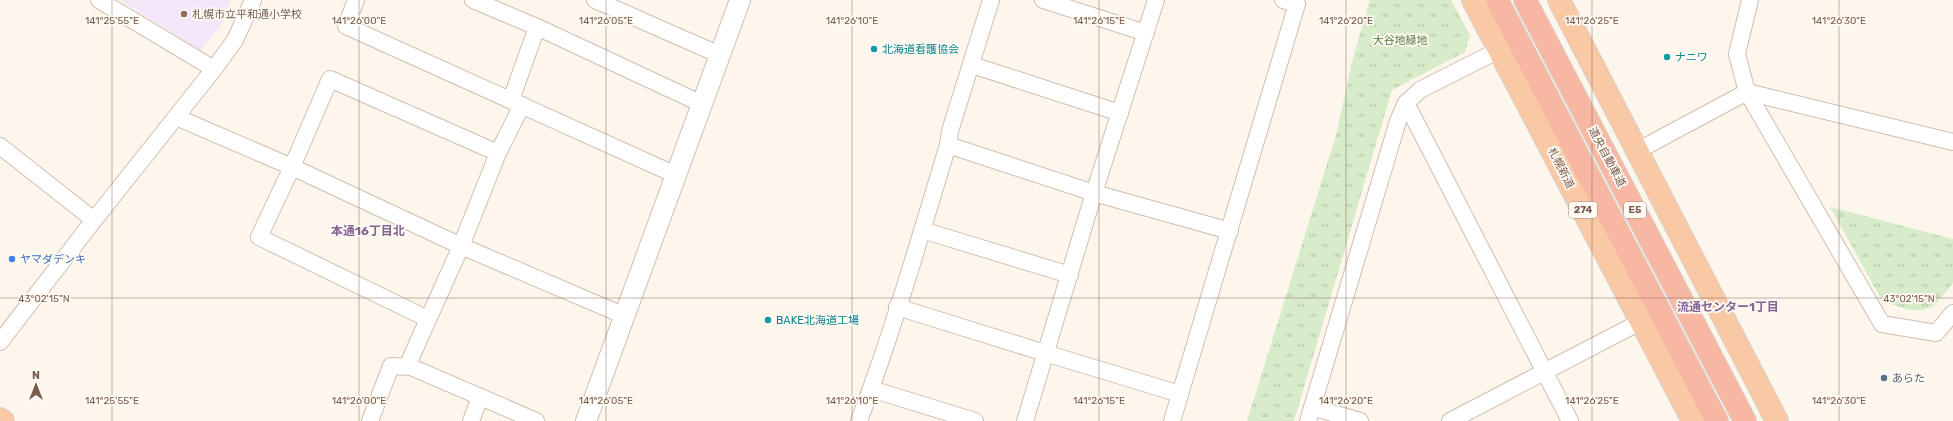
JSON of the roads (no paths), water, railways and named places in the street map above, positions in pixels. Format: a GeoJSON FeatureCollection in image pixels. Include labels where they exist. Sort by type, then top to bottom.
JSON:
{"type":"FeatureCollection","features":[{"type":"Feature","properties":{"kind":"highway","name":"札幌新道"},"geometry":{"type":"LineString","coordinates":[[1473,0],[1693,421]]}},
{"type":"Feature","properties":{"kind":"highway","name":"E5"},"geometry":{"type":"LineString","coordinates":[[1498,0],[1717,421]]}},
{"type":"Feature","properties":{"kind":"highway","name":"道央自動車道"},"geometry":{"type":"LineString","coordinates":[[1525,0],[1745,421]]}},
{"type":"Feature","properties":{"kind":"highway"},"geometry":{"type":"LineString","coordinates":[[1559,0],[1777,421]]}},
{"type":"Feature","properties":{"kind":"street"},"geometry":{"type":"LineString","coordinates":[[99,0],[214,68]]}},
{"type":"Feature","properties":{"kind":"street"},"geometry":{"type":"LineString","coordinates":[[0,342],[235,40],[253,0]]}},
{"type":"Feature","properties":{"kind":"street"},"geometry":{"type":"LineString","coordinates":[[356,0],[346,26],[676,175]]}},
{"type":"Feature","properties":{"kind":"street"},"geometry":{"type":"LineString","coordinates":[[473,0],[537,27],[702,104]]}},
{"type":"Feature","properties":{"kind":"street"},"geometry":{"type":"LineString","coordinates":[[594,0],[720,55]]}},
{"type":"Feature","properties":{"kind":"street"},"geometry":{"type":"LineString","coordinates":[[586,421],[740,0]]}},
{"type":"Feature","properties":{"kind":"street"},"geometry":{"type":"LineString","coordinates":[[859,421],[871,389],[922,230],[948,145],[950,131],[972,65],[991,0]]}},
{"type":"Feature","properties":{"kind":"street"},"geometry":{"type":"LineString","coordinates":[[1043,0],[1146,33]]}},
{"type":"Feature","properties":{"kind":"street"},"geometry":{"type":"LineString","coordinates":[[1025,421],[1094,193],[1156,0]]}},
{"type":"Feature","properties":{"kind":"street"},"geometry":{"type":"LineString","coordinates":[[1172,421],[1297,4],[1283,0]]}},
{"type":"Feature","properties":{"kind":"street"},"geometry":{"type":"LineString","coordinates":[[1750,0],[1737,54],[1747,92],[1882,324],[1936,333],[1953,313]]}},
{"type":"Feature","properties":{"kind":"street"},"geometry":{"type":"LineString","coordinates":[[411,367],[410,362],[461,246],[498,154],[517,102],[537,27]]}},
{"type":"Feature","properties":{"kind":"street"},"geometry":{"type":"LineString","coordinates":[[1360,421],[1310,414],[1398,121],[1406,103],[1420,90],[1499,50]]}},
{"type":"Feature","properties":{"kind":"street"},"geometry":{"type":"LineString","coordinates":[[972,65],[1120,113]]}},
{"type":"Feature","properties":{"kind":"street"},"geometry":{"type":"LineString","coordinates":[[428,319],[259,237],[292,167],[330,79],[498,154]]}},
{"type":"Feature","properties":{"kind":"street"},"geometry":{"type":"LineString","coordinates":[[1637,151],[1747,92],[1953,142]]}},
{"type":"Feature","properties":{"kind":"street"},"geometry":{"type":"LineString","coordinates":[[1406,103],[1570,421]]}},
{"type":"Feature","properties":{"kind":"street"},"geometry":{"type":"LineString","coordinates":[[176,117],[292,167],[461,246],[625,316]]}},
{"type":"Feature","properties":{"kind":"street"},"geometry":{"type":"LineString","coordinates":[[948,145],[1094,193],[1230,231]]}},
{"type":"Feature","properties":{"kind":"street"},"geometry":{"type":"LineString","coordinates":[[0,146],[94,220]]}},
{"type":"Feature","properties":{"kind":"street"},"geometry":{"type":"LineString","coordinates":[[922,230],[1070,275]]}},
{"type":"Feature","properties":{"kind":"street"},"geometry":{"type":"LineString","coordinates":[[897,306],[1045,354],[1180,394]]}},
{"type":"Feature","properties":{"kind":"street"},"geometry":{"type":"LineString","coordinates":[[1450,421],[1640,322]]}},
{"type":"Feature","properties":{"kind":"street"},"geometry":{"type":"LineString","coordinates":[[370,421],[391,366],[411,367],[536,421]]}},
{"type":"Feature","properties":{"kind":"street"},"geometry":{"type":"LineString","coordinates":[[871,389],[974,421]]}},
{"type":"Feature","properties":{"kind":"street"},"geometry":{"type":"LineString","coordinates":[[472,421],[480,397]]}},
{"type":"Feature","properties":{"kind":"place","name":"札幌市立平和通小学校"},"geometry":{"type":"Point","coordinates":[184,14]}},
{"type":"Feature","properties":{"kind":"place","name":"北海道看護協会"},"geometry":{"type":"Point","coordinates":[874,49]}},
{"type":"Feature","properties":{"kind":"place","name":"ナニワ"},"geometry":{"type":"Point","coordinates":[1667,57]}},
{"type":"Feature","properties":{"kind":"place","name":"ヤマダデンキ"},"geometry":{"type":"Point","coordinates":[12,259]}},
{"type":"Feature","properties":{"kind":"place","name":"BAKE北海道工場"},"geometry":{"type":"Point","coordinates":[768,320]}},
{"type":"Feature","properties":{"kind":"place","name":"あらた"},"geometry":{"type":"Point","coordinates":[1884,378]}},
{"type":"Feature","properties":{"kind":"district","name":"本通16丁目北"},"geometry":{"type":"Point","coordinates":[368,231]}},
{"type":"Feature","properties":{"kind":"district","name":"流通センター1丁目"},"geometry":{"type":"Point","coordinates":[1728,307]}},
{"type":"Feature","properties":{"kind":"park label","name":"大谷地緑地"},"geometry":{"type":"Point","coordinates":[1400,40]}}]}
